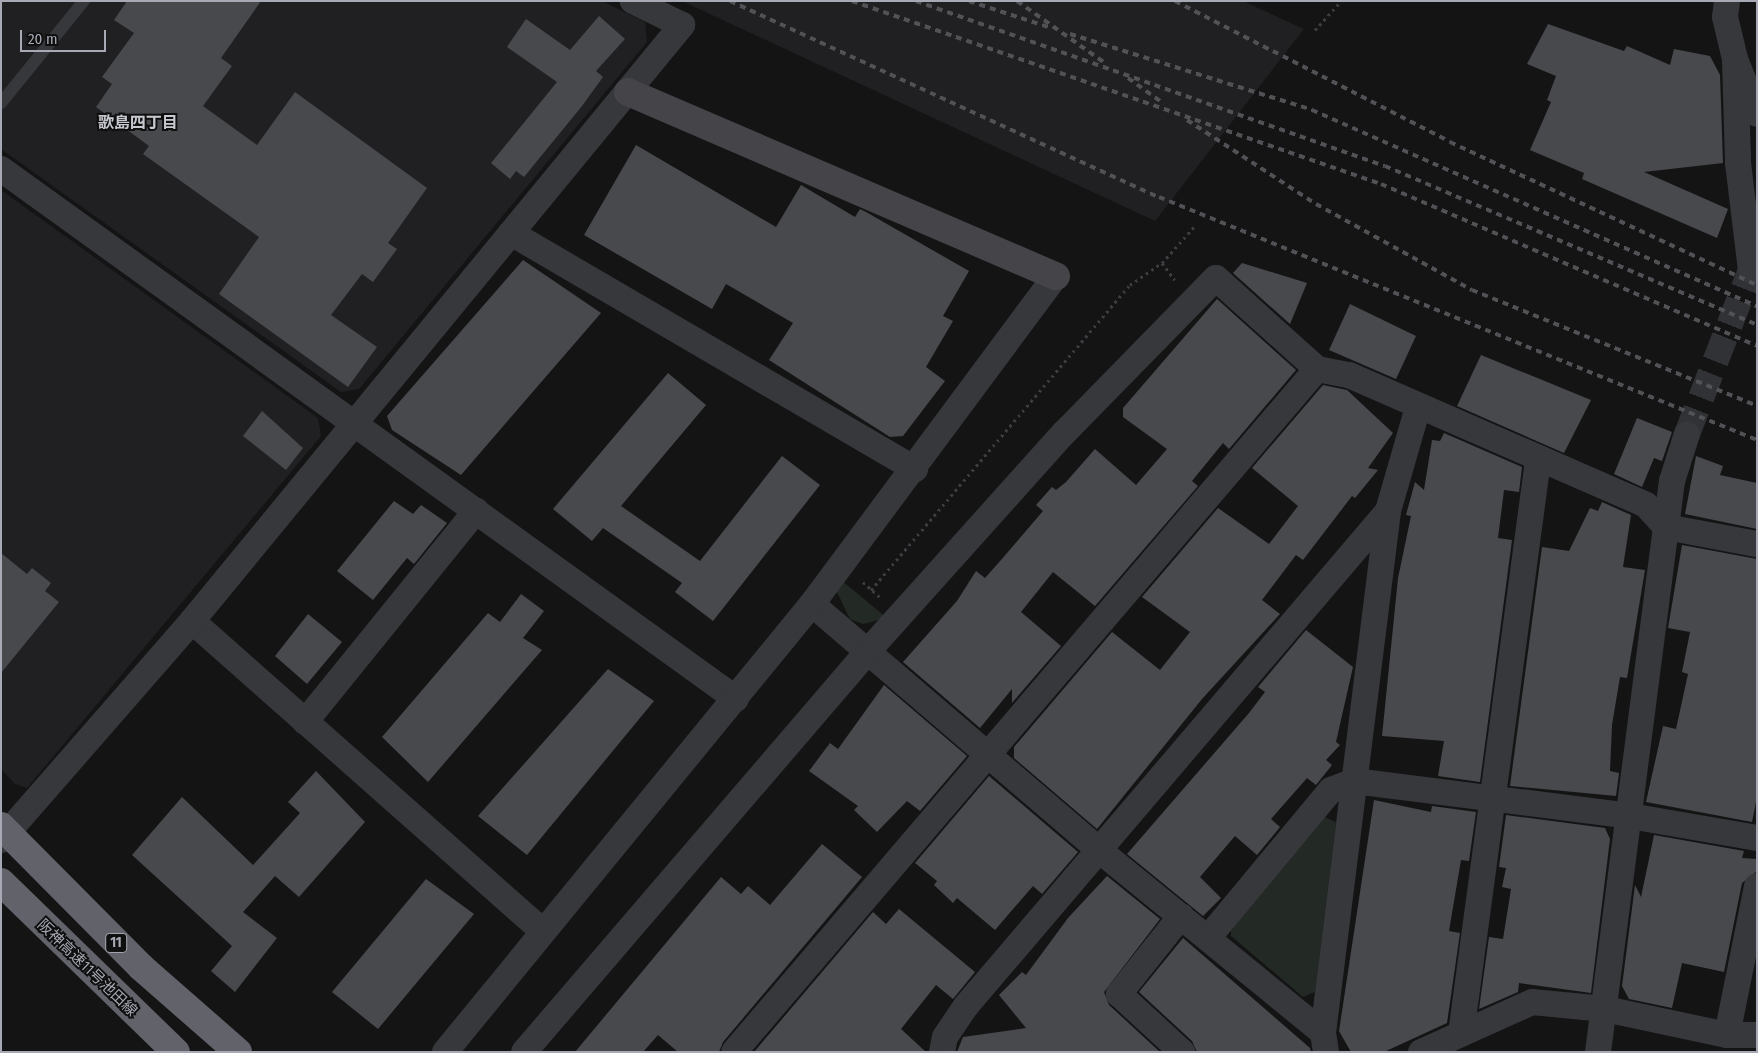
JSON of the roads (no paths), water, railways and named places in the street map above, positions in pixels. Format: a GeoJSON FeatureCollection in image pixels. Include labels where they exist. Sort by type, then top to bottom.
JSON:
{"type":"FeatureCollection","features":[{"type":"Feature","properties":{"kind":"highway","name":"11"},"geometry":{"type":"LineString","coordinates":[[5,827],[141,967],[238,1052]]}},
{"type":"Feature","properties":{"kind":"highway","name":"阪神高速11号池田線"},"geometry":{"type":"LineString","coordinates":[[1,882],[176,1052]]}},
{"type":"Feature","properties":{"kind":"street"},"geometry":{"type":"LineString","coordinates":[[232,1052],[5,827],[192,621],[357,423],[682,25],[633,1]]}},
{"type":"Feature","properties":{"kind":"street"},"geometry":{"type":"LineString","coordinates":[[1727,1],[1725,17],[1735,59],[1755,103]]}},
{"type":"Feature","properties":{"kind":"street"},"geometry":{"type":"LineString","coordinates":[[1735,59],[1738,164],[1751,270]]}},
{"type":"Feature","properties":{"kind":"street"},"geometry":{"type":"LineString","coordinates":[[445,1052],[812,604],[1056,276],[628,92]]}},
{"type":"Feature","properties":{"kind":"street"},"geometry":{"type":"LineString","coordinates":[[1,169],[357,423],[736,699]]}},
{"type":"Feature","properties":{"kind":"street"},"geometry":{"type":"LineString","coordinates":[[511,233],[914,469]]}},
{"type":"Feature","properties":{"kind":"street"},"geometry":{"type":"LineString","coordinates":[[524,1052],[869,650],[1064,433],[1216,278],[1317,369],[1349,375],[1538,461],[1646,506],[1666,527],[1757,544]]}},
{"type":"Feature","properties":{"kind":"street"},"geometry":{"type":"LineString","coordinates":[[734,1052],[1317,369]]}},
{"type":"Feature","properties":{"kind":"street"},"geometry":{"type":"LineString","coordinates":[[1324,1042],[1354,781],[1388,512],[1418,407]]}},
{"type":"Feature","properties":{"kind":"street"},"geometry":{"type":"LineString","coordinates":[[1598,1052],[1672,481],[1687,434]]}},
{"type":"Feature","properties":{"kind":"street"},"geometry":{"type":"LineString","coordinates":[[1461,1034],[1538,461]]}},
{"type":"Feature","properties":{"kind":"street"},"geometry":{"type":"LineString","coordinates":[[305,722],[476,511]]}},
{"type":"Feature","properties":{"kind":"street"},"geometry":{"type":"LineString","coordinates":[[942,1052],[945,1037],[966,1006],[1388,512]]}},
{"type":"Feature","properties":{"kind":"street"},"geometry":{"type":"LineString","coordinates":[[812,604],[869,650],[1099,850],[1208,938],[1324,1042]]}},
{"type":"Feature","properties":{"kind":"street"},"geometry":{"type":"LineString","coordinates":[[192,621],[543,932]]}},
{"type":"Feature","properties":{"kind":"street"},"geometry":{"type":"LineString","coordinates":[[1208,938],[1331,790],[1354,781],[1630,816],[1757,838]]}},
{"type":"Feature","properties":{"kind":"street"},"geometry":{"type":"LineString","coordinates":[[1727,1035],[1757,886]]}},
{"type":"Feature","properties":{"kind":"street"},"geometry":{"type":"LineString","coordinates":[[1181,916],[1119,994],[1182,1052]]}},
{"type":"Feature","properties":{"kind":"street"},"geometry":{"type":"LineString","coordinates":[[1421,1052],[1532,1002],[1605,1009],[1727,1035],[1757,1035]]}},
{"type":"Feature","properties":{"kind":"lane"},"geometry":{"type":"LineString","coordinates":[[1,103],[84,1]]}},
{"type":"Feature","properties":{"kind":"tunnel"},"geometry":{"type":"LineString","coordinates":[[1687,434],[1751,270]]}},
{"type":"Feature","properties":{"kind":"railway"},"geometry":{"type":"LineString","coordinates":[[730,1],[1159,197],[1757,440]]}},
{"type":"Feature","properties":{"kind":"railway"},"geometry":{"type":"LineString","coordinates":[[852,1],[1381,184],[1757,346]]}},
{"type":"Feature","properties":{"kind":"railway"},"geometry":{"type":"LineString","coordinates":[[916,1],[1385,166],[1757,325]]}},
{"type":"Feature","properties":{"kind":"railway"},"geometry":{"type":"LineString","coordinates":[[969,1],[1048,27]]}},
{"type":"Feature","properties":{"kind":"railway"},"geometry":{"type":"LineString","coordinates":[[1017,1],[1105,63]]}},
{"type":"Feature","properties":{"kind":"railway"},"geometry":{"type":"LineString","coordinates":[[1175,1],[1450,142],[1757,285]]}},
{"type":"Feature","properties":{"kind":"railway"},"geometry":{"type":"LineString","coordinates":[[1070,34],[1312,110],[1757,306]]}},
{"type":"Feature","properties":{"kind":"railway"},"geometry":{"type":"LineString","coordinates":[[1128,78],[1164,104]]}},
{"type":"Feature","properties":{"kind":"railway"},"geometry":{"type":"LineString","coordinates":[[1187,120],[1316,204],[1472,290],[1757,406]]}},
{"type":"Feature","properties":{"kind":"district","name":"歌島四丁目"},"geometry":{"type":"Point","coordinates":[138,123]}}]}
